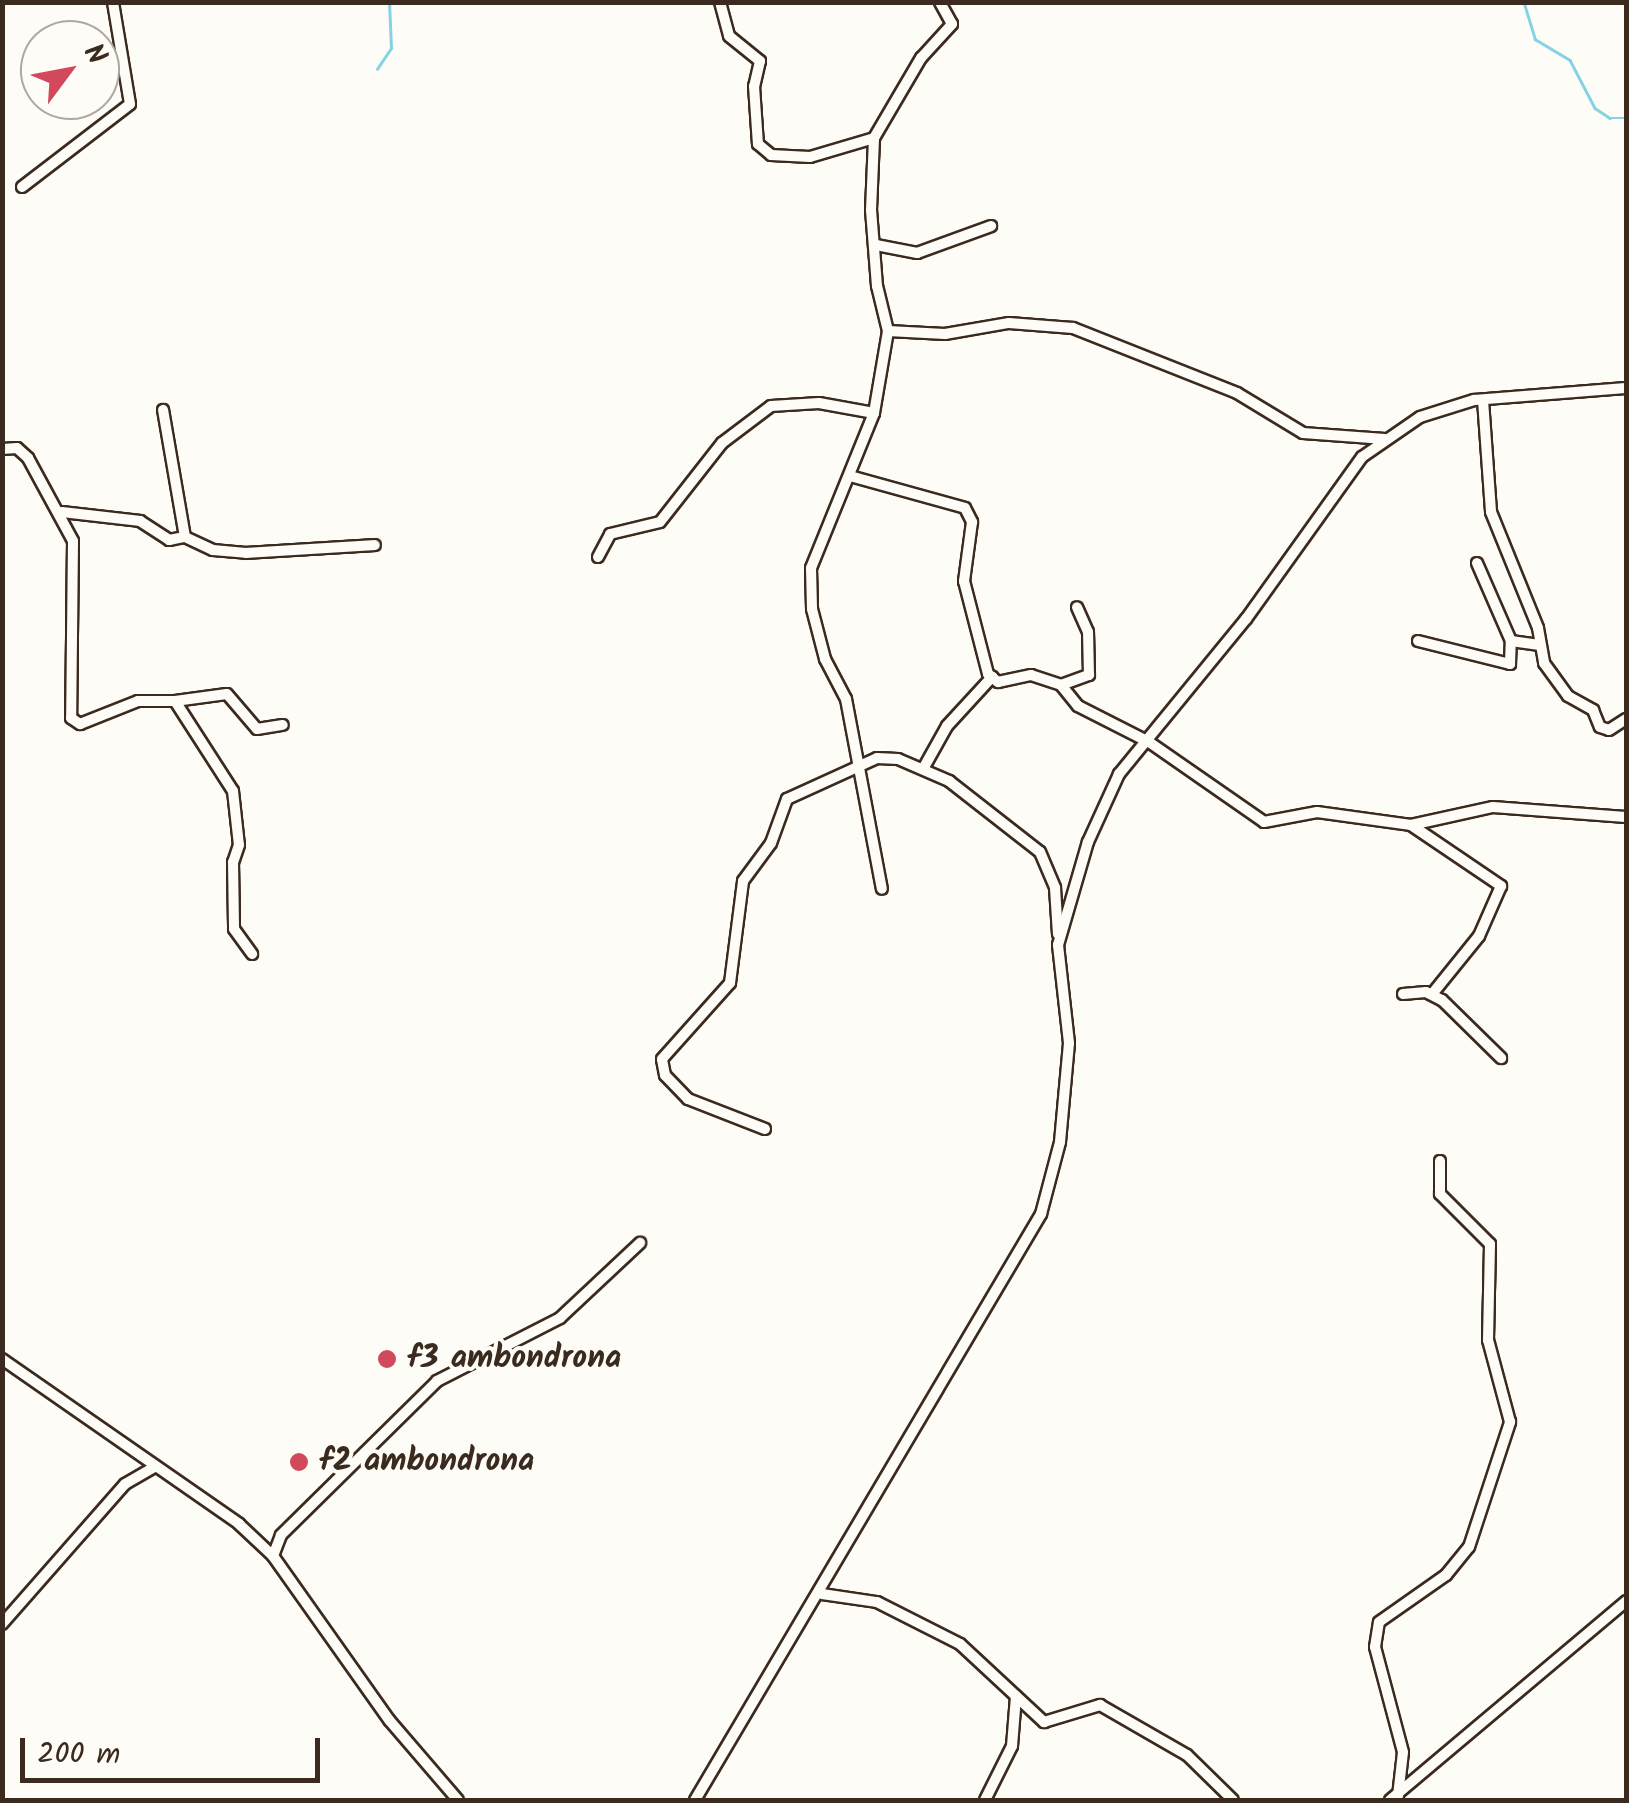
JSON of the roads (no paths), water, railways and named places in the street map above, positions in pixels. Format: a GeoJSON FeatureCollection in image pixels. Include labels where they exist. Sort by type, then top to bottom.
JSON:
{"type":"FeatureCollection","features":[{"type":"Feature","properties":{"kind":"street"},"geometry":{"type":"LineString","coordinates":[[22,187],[130,104],[113,2]]}},
{"type":"Feature","properties":{"kind":"street"},"geometry":{"type":"LineString","coordinates":[[720,2],[729,36],[760,62],[754,86],[758,144],[771,155],[810,158],[874,138]]}},
{"type":"Feature","properties":{"kind":"street"},"geometry":{"type":"LineString","coordinates":[[882,889],[846,698],[824,659],[811,568],[874,413],[888,331],[876,245],[874,138],[921,58],[952,24],[940,2]]}},
{"type":"Feature","properties":{"kind":"street"},"geometry":{"type":"LineString","coordinates":[[876,245],[918,253],[991,226]]}},
{"type":"Feature","properties":{"kind":"street"},"geometry":{"type":"LineString","coordinates":[[888,331],[960,334],[1010,322],[1073,328],[1237,393],[1303,433],[1387,439]]}},
{"type":"Feature","properties":{"kind":"street"},"geometry":{"type":"LineString","coordinates":[[1058,945],[1105,799],[1362,457],[1420,417],[1483,400],[1626,388]]}},
{"type":"Feature","properties":{"kind":"street"},"geometry":{"type":"LineString","coordinates":[[1483,400],[1490,512],[1538,628],[1538,645],[1560,686],[1593,710],[1600,728],[1609,730],[1626,719]]}},
{"type":"Feature","properties":{"kind":"street"},"geometry":{"type":"LineString","coordinates":[[598,558],[610,534],[660,522],[722,443],[771,406],[820,403],[874,413]]}},
{"type":"Feature","properties":{"kind":"street"},"geometry":{"type":"LineString","coordinates":[[163,410],[185,537]]}},
{"type":"Feature","properties":{"kind":"street"},"geometry":{"type":"LineString","coordinates":[[2,448],[16,448],[28,458],[62,512],[73,541],[71,718],[80,724],[138,701],[174,702],[228,694],[258,728],[283,725]]}},
{"type":"Feature","properties":{"kind":"street"},"geometry":{"type":"LineString","coordinates":[[850,476],[965,508],[972,522],[964,581],[992,677],[998,682],[1031,675],[1061,685],[1078,706],[1149,742],[1264,822],[1317,812],[1411,825],[1492,807],[1626,817]]}},
{"type":"Feature","properties":{"kind":"street"},"geometry":{"type":"LineString","coordinates":[[62,512],[140,521],[168,540],[185,537],[213,550],[246,553],[374,545]]}},
{"type":"Feature","properties":{"kind":"street"},"geometry":{"type":"LineString","coordinates":[[1418,640],[1510,664],[1510,641],[1477,562]]}},
{"type":"Feature","properties":{"kind":"street"},"geometry":{"type":"LineString","coordinates":[[1061,685],[1089,674],[1088,632],[1077,607]]}},
{"type":"Feature","properties":{"kind":"street"},"geometry":{"type":"LineString","coordinates":[[1510,641],[1538,645]]}},
{"type":"Feature","properties":{"kind":"street"},"geometry":{"type":"LineString","coordinates":[[923,769],[947,726],[992,677]]}},
{"type":"Feature","properties":{"kind":"street"},"geometry":{"type":"LineString","coordinates":[[174,702],[233,791],[240,846],[233,862],[234,929],[252,954]]}},
{"type":"Feature","properties":{"kind":"street"},"geometry":{"type":"LineString","coordinates":[[695,1800],[822,1594],[1041,1214],[1060,1142],[1069,1043],[1054,888],[1040,852],[949,781],[898,760],[860,763],[788,798],[771,844],[743,881],[730,983],[662,1058],[665,1075],[688,1098],[765,1129]]}},
{"type":"Feature","properties":{"kind":"street"},"geometry":{"type":"LineString","coordinates":[[1411,825],[1501,886],[1479,936],[1432,994]]}},
{"type":"Feature","properties":{"kind":"street"},"geometry":{"type":"LineString","coordinates":[[1403,994],[1432,994],[1501,1058]]}},
{"type":"Feature","properties":{"kind":"street"},"geometry":{"type":"LineString","coordinates":[[1394,1798],[1403,1752],[1375,1646],[1379,1622],[1446,1575],[1469,1547],[1510,1422],[1488,1340],[1490,1244],[1478,1225],[1440,1194],[1440,1161]]}},
{"type":"Feature","properties":{"kind":"street"},"geometry":{"type":"LineString","coordinates":[[273,1556],[282,1534],[437,1380],[560,1318],[640,1243]]}},
{"type":"Feature","properties":{"kind":"street"},"geometry":{"type":"LineString","coordinates":[[2,1359],[273,1556],[390,1721],[458,1800]]}},
{"type":"Feature","properties":{"kind":"street"},"geometry":{"type":"LineString","coordinates":[[2,1624],[124,1484],[154,1468]]}},
{"type":"Feature","properties":{"kind":"street"},"geometry":{"type":"LineString","coordinates":[[822,1594],[876,1602],[960,1644],[1044,1722],[1100,1705],[1187,1755],[1233,1800]]}},
{"type":"Feature","properties":{"kind":"street"},"geometry":{"type":"LineString","coordinates":[[1394,1798],[1626,1602]]}},
{"type":"Feature","properties":{"kind":"street"},"geometry":{"type":"LineString","coordinates":[[985,1800],[1012,1746],[1016,1696]]}},
{"type":"Feature","properties":{"kind":"waterway"},"geometry":{"type":"LineString","coordinates":[[377,69],[391,48],[389,2]]}},
{"type":"Feature","properties":{"kind":"waterway"},"geometry":{"type":"LineString","coordinates":[[1524,2],[1535,39],[1570,60],[1595,108],[1610,118],[1626,118]]}},
{"type":"Feature","properties":{"kind":"place","name":"f3 ambondrona"},"geometry":{"type":"Point","coordinates":[387,1359]}},
{"type":"Feature","properties":{"kind":"place","name":"f2 ambondrona"},"geometry":{"type":"Point","coordinates":[299,1462]}}]}
